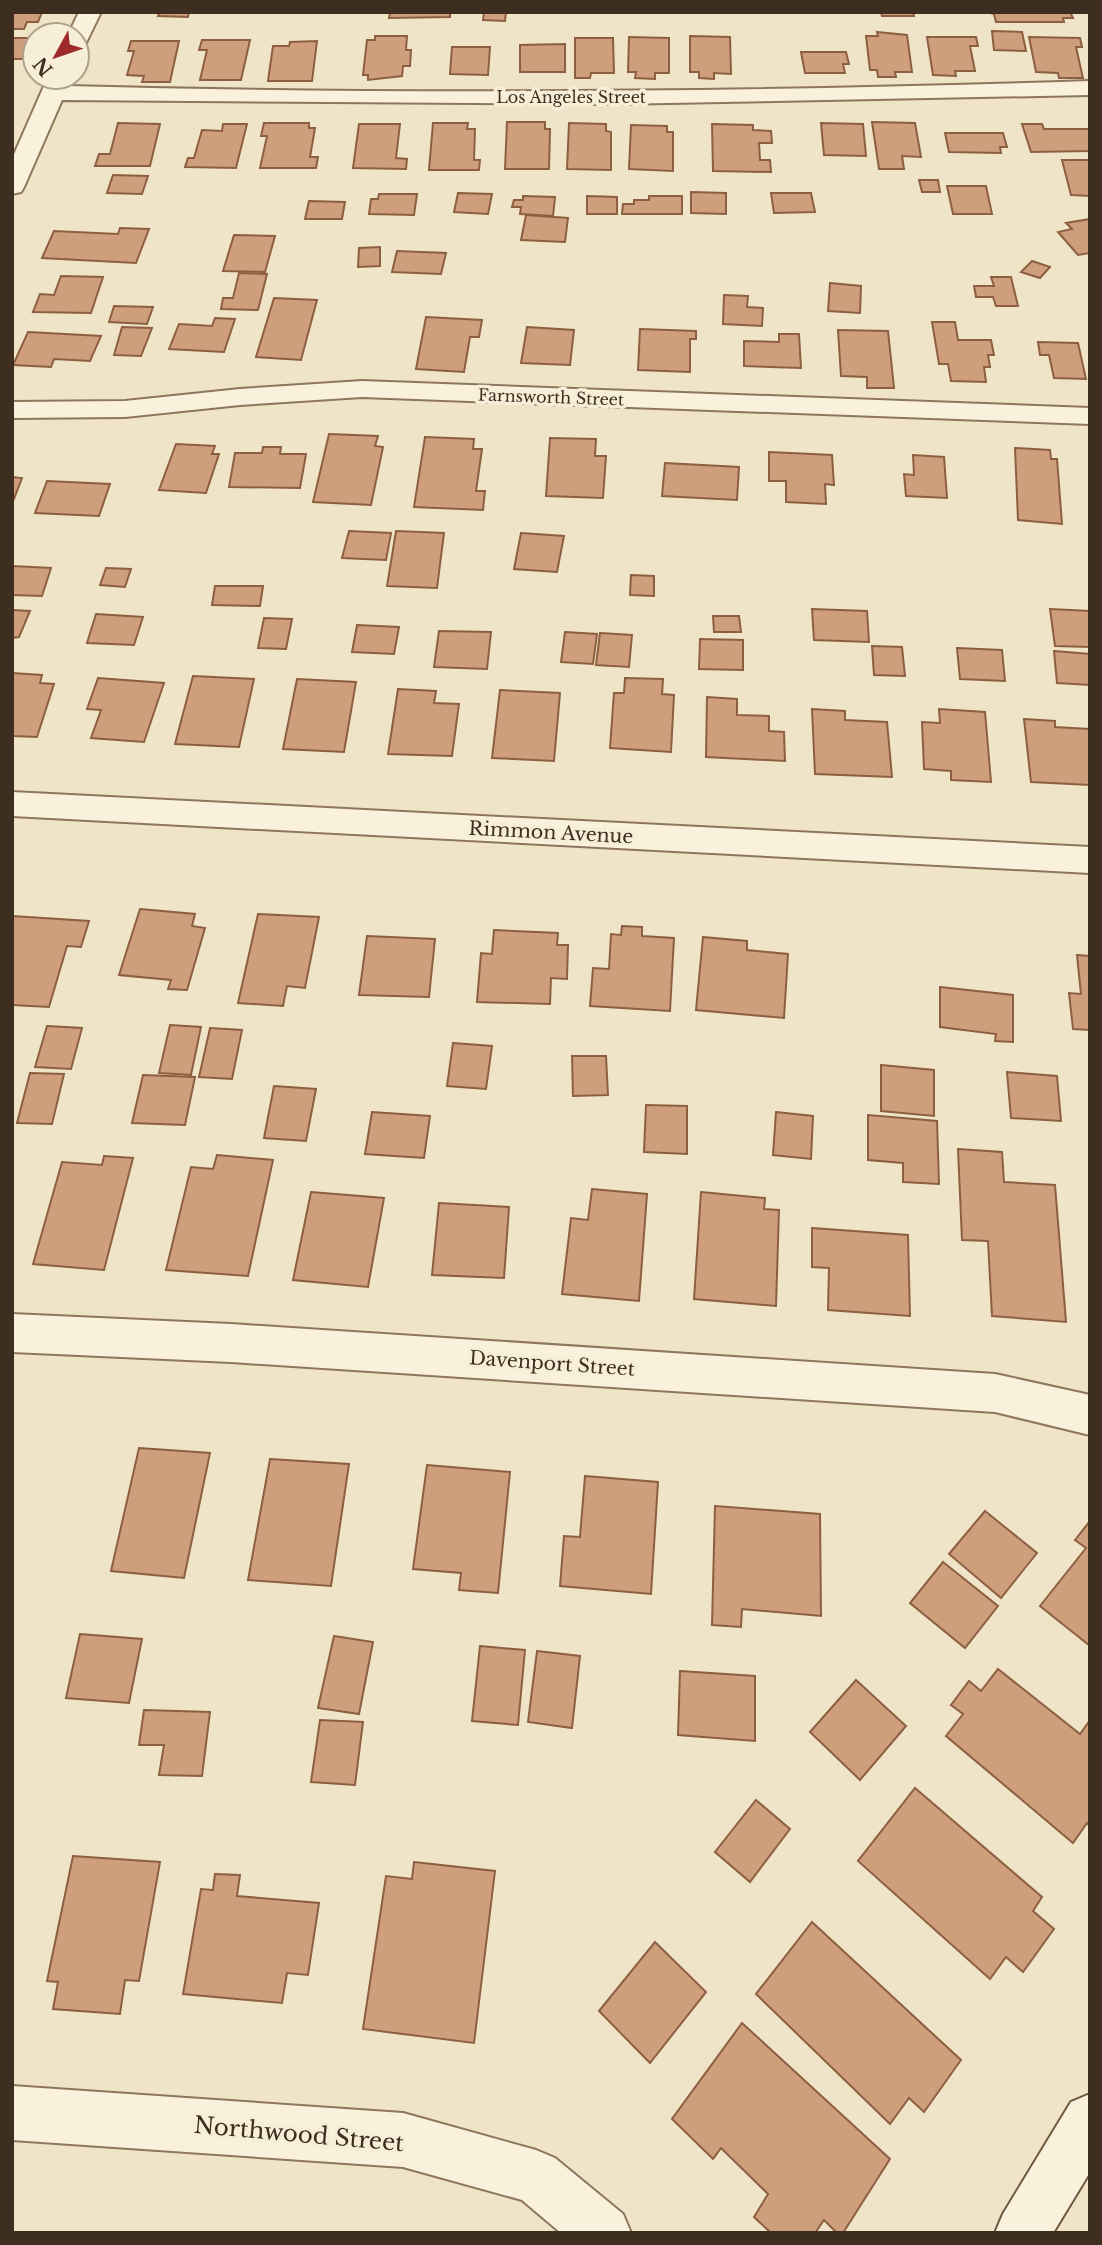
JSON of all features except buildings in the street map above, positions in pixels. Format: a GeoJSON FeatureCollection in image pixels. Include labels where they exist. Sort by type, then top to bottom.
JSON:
{"type":"FeatureCollection","features":[{"type":"Feature","properties":{"kind":"street","name":"Los Angeles Street"},"geometry":{"type":"LineString","coordinates":[[91,89],[172,97],[639,97],[874,96],[1090,88]]}},
{"type":"Feature","properties":{"kind":"street"},"geometry":{"type":"LineString","coordinates":[[12,187],[22,139],[52,91]]}},
{"type":"Feature","properties":{"kind":"street","name":"Farnsworth Street"},"geometry":{"type":"LineString","coordinates":[[12,410],[124,409],[362,388],[1090,416]]}},
{"type":"Feature","properties":{"kind":"street","name":"Rimmon Avenue"},"geometry":{"type":"LineString","coordinates":[[12,804],[1090,860]]}},
{"type":"Feature","properties":{"kind":"street","name":"Davenport Street"},"geometry":{"type":"LineString","coordinates":[[12,1333],[258,1344],[995,1393],[1090,1415]]}},
{"type":"Feature","properties":{"kind":"street","name":"Northwood Street"},"geometry":{"type":"LineString","coordinates":[[12,2113],[402,2140],[536,2176],[604,2233]]}},
{"type":"Feature","properties":{"kind":"street"},"geometry":{"type":"LineString","coordinates":[[1022,2233],[1090,2121]]}}]}
